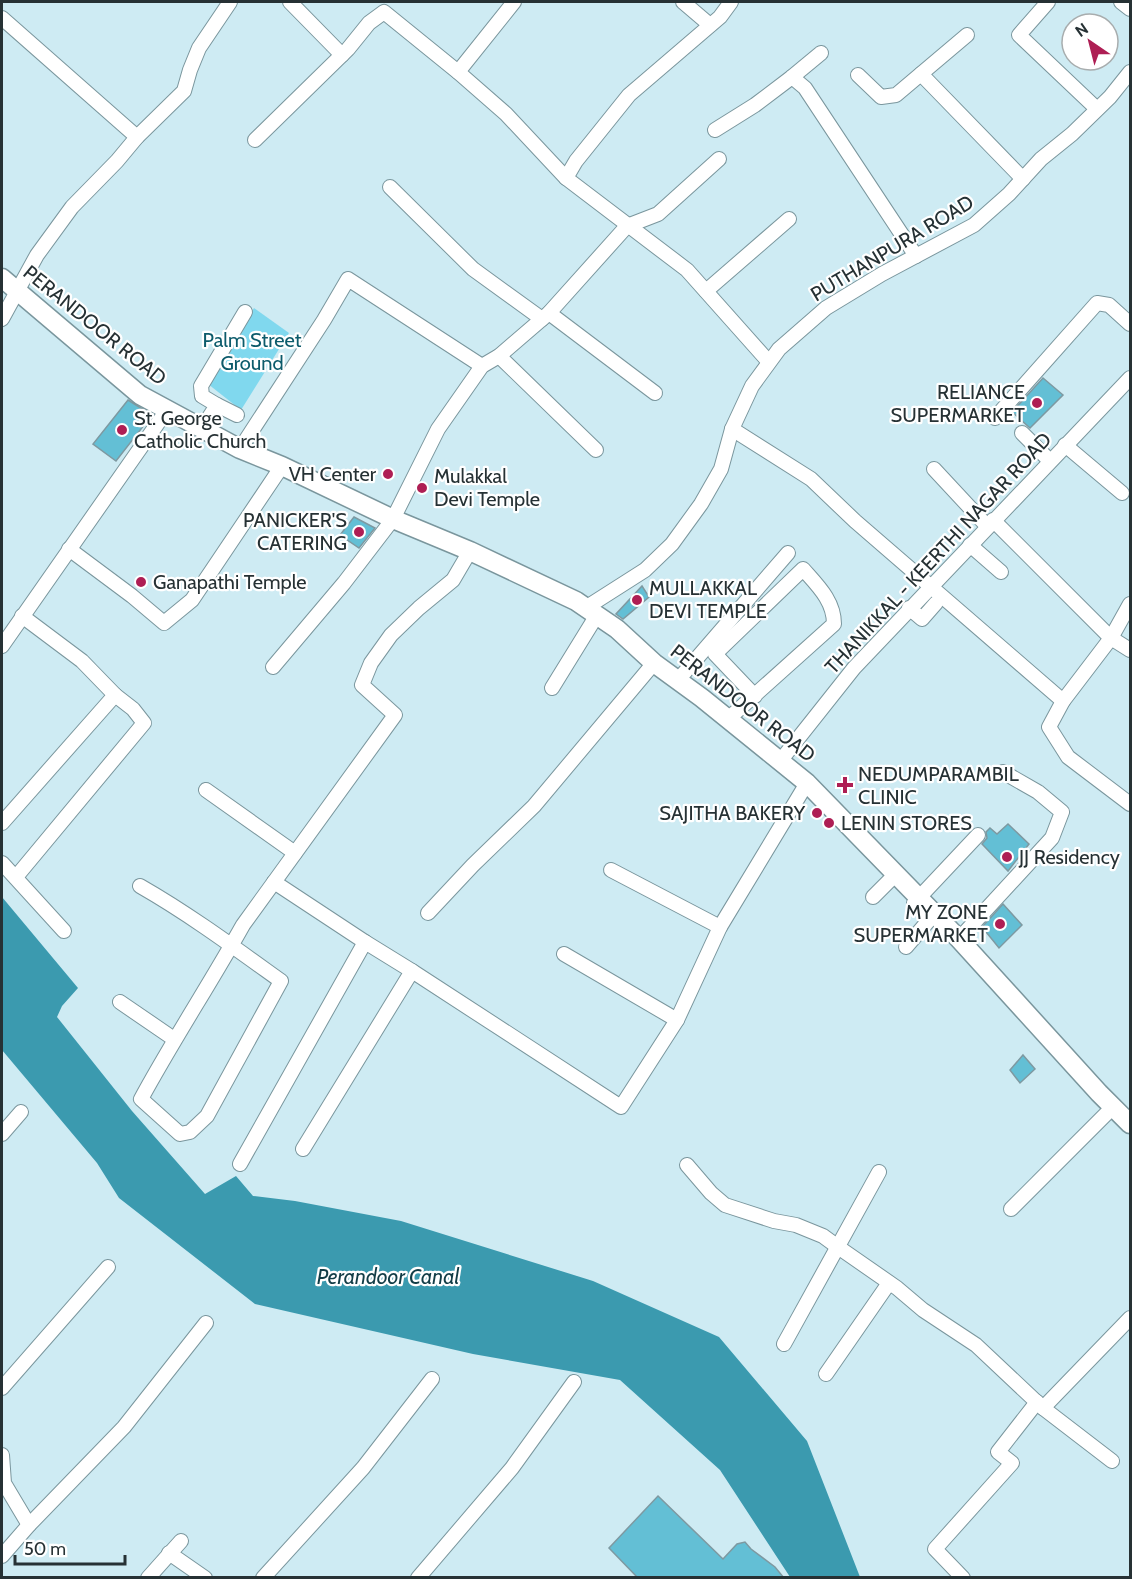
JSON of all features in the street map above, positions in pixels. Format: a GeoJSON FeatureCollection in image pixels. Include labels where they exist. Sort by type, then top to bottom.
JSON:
{"type":"FeatureCollection","features":[{"type":"Feature","properties":{"kind":"main road","name":"PERANDOOR ROAD"},"geometry":{"type":"LineString","coordinates":[[2,278],[140,395],[240,449],[282,466],[393,519],[470,551],[592,611],[617,629],[654,663],[781,760],[807,783],[959,939],[1131,1124]]}},
{"type":"Feature","properties":{"kind":"street"},"geometry":{"type":"LineString","coordinates":[[2,319],[37,255],[72,207],[137,137],[184,92],[199,48],[230,2]]}},
{"type":"Feature","properties":{"kind":"street"},"geometry":{"type":"LineString","coordinates":[[290,2],[342,55]]}},
{"type":"Feature","properties":{"kind":"street"},"geometry":{"type":"LineString","coordinates":[[458,72],[514,2]]}},
{"type":"Feature","properties":{"kind":"street"},"geometry":{"type":"LineString","coordinates":[[683,2],[710,26]]}},
{"type":"Feature","properties":{"kind":"street"},"geometry":{"type":"LineString","coordinates":[[566,178],[576,161],[629,95],[720,17],[731,2]]}},
{"type":"Feature","properties":{"kind":"street"},"geometry":{"type":"LineString","coordinates":[[1048,2],[1019,35],[1097,109]]}},
{"type":"Feature","properties":{"kind":"street"},"geometry":{"type":"LineString","coordinates":[[1121,2],[1131,9]]}},
{"type":"Feature","properties":{"kind":"street"},"geometry":{"type":"LineString","coordinates":[[255,140],[342,55],[369,23],[384,12],[507,114],[566,178],[687,270],[768,361]]}},
{"type":"Feature","properties":{"kind":"street"},"geometry":{"type":"LineString","coordinates":[[2,18],[137,137]]}},
{"type":"Feature","properties":{"kind":"street"},"geometry":{"type":"LineString","coordinates":[[858,75],[881,97],[896,95],[967,35]]}},
{"type":"Feature","properties":{"kind":"street"},"geometry":{"type":"LineString","coordinates":[[716,130],[755,105],[821,53]]}},
{"type":"Feature","properties":{"kind":"street","name":"PUTHANPURA ROAD"},"geometry":{"type":"LineString","coordinates":[[592,611],[645,570],[672,544],[701,504],[722,469],[732,429],[752,386],[768,361],[779,349],[826,308],[974,225],[1009,194],[1041,159],[1097,109],[1131,72]]}},
{"type":"Feature","properties":{"kind":"street"},"geometry":{"type":"LineString","coordinates":[[921,74],[1023,179]]}},
{"type":"Feature","properties":{"kind":"street"},"geometry":{"type":"LineString","coordinates":[[792,77],[805,88],[916,256]]}},
{"type":"Feature","properties":{"kind":"street"},"geometry":{"type":"LineString","coordinates":[[273,667],[344,583],[393,519],[438,429],[482,366],[499,356],[545,316],[627,226],[658,214],[718,159]]}},
{"type":"Feature","properties":{"kind":"street"},"geometry":{"type":"LineString","coordinates":[[390,187],[473,269],[655,393]]}},
{"type":"Feature","properties":{"kind":"street"},"geometry":{"type":"LineString","coordinates":[[706,291],[789,219]]}},
{"type":"Feature","properties":{"kind":"street"},"geometry":{"type":"LineString","coordinates":[[240,449],[348,279],[482,366]]}},
{"type":"Feature","properties":{"kind":"street"},"geometry":{"type":"LineString","coordinates":[[995,418],[1096,303],[1109,305],[1131,324]]}},
{"type":"Feature","properties":{"kind":"street"},"geometry":{"type":"LineString","coordinates":[[237,415],[202,396],[201,386],[245,312]]}},
{"type":"Feature","properties":{"kind":"street"},"geometry":{"type":"LineString","coordinates":[[499,356],[596,450]]}},
{"type":"Feature","properties":{"kind":"street","name":"THANIKKAL - KEERTHI NAGAR ROAD"},"geometry":{"type":"LineString","coordinates":[[781,760],[854,668],[909,608],[1050,461],[1129,383]]}},
{"type":"Feature","properties":{"kind":"street"},"geometry":{"type":"LineString","coordinates":[[202,428],[217,405]]}},
{"type":"Feature","properties":{"kind":"street"},"geometry":{"type":"LineString","coordinates":[[4,639],[167,410]]}},
{"type":"Feature","properties":{"kind":"street"},"geometry":{"type":"LineString","coordinates":[[732,429],[811,479],[855,521],[1063,701]]}},
{"type":"Feature","properties":{"kind":"street"},"geometry":{"type":"LineString","coordinates":[[1022,433],[1050,461]]}},
{"type":"Feature","properties":{"kind":"street"},"geometry":{"type":"LineString","coordinates":[[1065,446],[1122,493]]}},
{"type":"Feature","properties":{"kind":"street"},"geometry":{"type":"LineString","coordinates":[[69,549],[164,623],[192,600],[282,466]]}},
{"type":"Feature","properties":{"kind":"street"},"geometry":{"type":"LineString","coordinates":[[934,469],[1111,638],[1131,650]]}},
{"type":"Feature","properties":{"kind":"street"},"geometry":{"type":"LineString","coordinates":[[969,545],[1001,573]]}},
{"type":"Feature","properties":{"kind":"street"},"geometry":{"type":"LineString","coordinates":[[140,886],[170,903],[232,945],[281,981],[207,1116],[190,1132],[180,1134],[141,1099],[174,1039],[232,945],[243,925],[395,715],[362,685],[371,663],[391,635],[453,580],[470,551]]}},
{"type":"Feature","properties":{"kind":"street"},"geometry":{"type":"LineString","coordinates":[[678,680],[788,553]]}},
{"type":"Feature","properties":{"kind":"street"},"geometry":{"type":"LineString","coordinates":[[728,719],[755,696],[834,624],[834,614],[825,593],[803,569],[715,654],[755,696]]}},
{"type":"Feature","properties":{"kind":"street"},"geometry":{"type":"LineString","coordinates":[[909,608],[922,619],[936,603]]}},
{"type":"Feature","properties":{"kind":"street"},"geometry":{"type":"LineString","coordinates":[[1131,604],[1111,638],[1063,701],[1049,727],[1068,757],[1131,804]]}},
{"type":"Feature","properties":{"kind":"street"},"geometry":{"type":"LineString","coordinates":[[552,688],[592,611]]}},
{"type":"Feature","properties":{"kind":"street"},"geometry":{"type":"LineString","coordinates":[[16,878],[144,723],[133,709],[82,661],[22,616]]}},
{"type":"Feature","properties":{"kind":"street"},"geometry":{"type":"LineString","coordinates":[[428,914],[473,865],[534,806],[654,663]]}},
{"type":"Feature","properties":{"kind":"street"},"geometry":{"type":"LineString","coordinates":[[2,823],[115,694]]}},
{"type":"Feature","properties":{"kind":"street"},"geometry":{"type":"LineString","coordinates":[[959,939],[1052,838],[1062,812],[1038,792],[1003,772]]}},
{"type":"Feature","properties":{"kind":"street"},"geometry":{"type":"LineString","coordinates":[[274,882],[621,1107],[677,1020],[720,927],[807,783]]}},
{"type":"Feature","properties":{"kind":"street"},"geometry":{"type":"LineString","coordinates":[[206,790],[295,853]]}},
{"type":"Feature","properties":{"kind":"street"},"geometry":{"type":"LineString","coordinates":[[906,946],[930,919],[914,903],[978,835]]}},
{"type":"Feature","properties":{"kind":"street"},"geometry":{"type":"LineString","coordinates":[[2,863],[64,931]]}},
{"type":"Feature","properties":{"kind":"street"},"geometry":{"type":"LineString","coordinates":[[611,870],[720,927]]}},
{"type":"Feature","properties":{"kind":"street"},"geometry":{"type":"LineString","coordinates":[[873,897],[896,874]]}},
{"type":"Feature","properties":{"kind":"street"},"geometry":{"type":"LineString","coordinates":[[240,1164],[365,942]]}},
{"type":"Feature","properties":{"kind":"street"},"geometry":{"type":"LineString","coordinates":[[564,954],[677,1020]]}},
{"type":"Feature","properties":{"kind":"street"},"geometry":{"type":"LineString","coordinates":[[303,1149],[412,971]]}},
{"type":"Feature","properties":{"kind":"street"},"geometry":{"type":"LineString","coordinates":[[120,1002],[174,1039]]}},
{"type":"Feature","properties":{"kind":"street"},"geometry":{"type":"LineString","coordinates":[[1011,1209],[1113,1107]]}},
{"type":"Feature","properties":{"kind":"street"},"geometry":{"type":"LineString","coordinates":[[2,1134],[21,1112]]}},
{"type":"Feature","properties":{"kind":"street"},"geometry":{"type":"LineString","coordinates":[[687,1166],[711,1193],[726,1205],[823,1236],[889,1282],[923,1310],[976,1344],[1040,1405],[1112,1461]]}},
{"type":"Feature","properties":{"kind":"street"},"geometry":{"type":"LineString","coordinates":[[784,1344],[879,1172]]}},
{"type":"Feature","properties":{"kind":"street"},"geometry":{"type":"LineString","coordinates":[[2,1388],[108,1267]]}},
{"type":"Feature","properties":{"kind":"street"},"geometry":{"type":"LineString","coordinates":[[826,1374],[889,1282]]}},
{"type":"Feature","properties":{"kind":"street"},"geometry":{"type":"LineString","coordinates":[[963,1578],[935,1549],[1012,1463],[998,1452],[1040,1405],[1131,1318]]}},
{"type":"Feature","properties":{"kind":"street"},"geometry":{"type":"LineString","coordinates":[[2,1556],[7,1539],[28,1526],[124,1427],[207,1323]]}},
{"type":"Feature","properties":{"kind":"street"},"geometry":{"type":"LineString","coordinates":[[263,1578],[363,1468],[432,1379]]}},
{"type":"Feature","properties":{"kind":"street"},"geometry":{"type":"LineString","coordinates":[[418,1578],[512,1468],[574,1382]]}},
{"type":"Feature","properties":{"kind":"street"},"geometry":{"type":"LineString","coordinates":[[2,1455],[4,1483],[28,1526]]}},
{"type":"Feature","properties":{"kind":"street"},"geometry":{"type":"LineString","coordinates":[[148,1578],[181,1541]]}},
{"type":"Feature","properties":{"kind":"street"},"geometry":{"type":"LineString","coordinates":[[170,1553],[205,1578]]}},
{"type":"Feature","properties":{"kind":"green space","name":"Palm Street Ground"},"geometry":{"type":"Polygon","coordinates":[[[254,308],[289,333],[241,410],[208,384],[254,308]]]}},
{"type":"Feature","properties":{"kind":"water","name":"Perandoor Canal"},"geometry":{"type":"Polygon","coordinates":[[[2,897],[78,988],[62,1006],[57,1017],[132,1111],[205,1194],[236,1176],[253,1196],[295,1201],[401,1221],[593,1281],[719,1337],[807,1441],[860,1577],[790,1577],[720,1470],[620,1380],[473,1354],[255,1304],[119,1198],[97,1163],[2,1050],[2,897]]]}},
{"type":"Feature","properties":{"kind":"building","name":"RELIANCE SUPERMARKET"},"geometry":{"type":"Polygon","coordinates":[[[1043,378],[1063,395],[1030,428],[1012,412],[1043,378]]]}},
{"type":"Feature","properties":{"kind":"building","name":"St. George Catholic Church"},"geometry":{"type":"Polygon","coordinates":[[[128,400],[152,415],[116,461],[93,444],[128,400]]]}},
{"type":"Feature","properties":{"kind":"building","name":"PANICKER'S CATERING"},"geometry":{"type":"Polygon","coordinates":[[[354,517],[375,528],[359,548],[340,535],[354,517]]]}},
{"type":"Feature","properties":{"kind":"building","name":"MULLAKKAL DEVI TEMPLE"},"geometry":{"type":"Polygon","coordinates":[[[642,586],[649,597],[623,619],[616,614],[642,586]]]}},
{"type":"Feature","properties":{"kind":"building","name":"JJ Residency"},"geometry":{"type":"Polygon","coordinates":[[[1008,824],[1029,844],[1008,871],[982,844],[990,828],[997,834],[1008,824]]]}},
{"type":"Feature","properties":{"kind":"building","name":"MY ZONE SUPERMARKET"},"geometry":{"type":"Polygon","coordinates":[[[1003,904],[1022,925],[999,948],[982,927],[1003,904]]]}},
{"type":"Feature","properties":{"kind":"building"},"geometry":{"type":"Polygon","coordinates":[[[1023,1055],[1035,1069],[1020,1083],[1010,1070],[1023,1055]]]}},
{"type":"Feature","properties":{"kind":"building"},"geometry":{"type":"Polygon","coordinates":[[[658,1496],[723,1559],[737,1544],[745,1542],[775,1567],[784,1578],[638,1578],[609,1548],[658,1496]]]}},
{"type":"Feature","properties":{"kind":"place","name":"RELIANCE SUPERMARKET"},"geometry":{"type":"Point","coordinates":[1037,403]}},
{"type":"Feature","properties":{"kind":"place","name":"St. George Catholic Church"},"geometry":{"type":"Point","coordinates":[122,430]}},
{"type":"Feature","properties":{"kind":"place","name":"VH Center"},"geometry":{"type":"Point","coordinates":[388,474]}},
{"type":"Feature","properties":{"kind":"place","name":"Mulakkal Devi Temple"},"geometry":{"type":"Point","coordinates":[422,488]}},
{"type":"Feature","properties":{"kind":"place","name":"PANICKER'S CATERING"},"geometry":{"type":"Point","coordinates":[359,532]}},
{"type":"Feature","properties":{"kind":"place","name":"Ganapathi Temple"},"geometry":{"type":"Point","coordinates":[141,582]}},
{"type":"Feature","properties":{"kind":"place","name":"MULLAKKAL DEVI TEMPLE"},"geometry":{"type":"Point","coordinates":[637,600]}},
{"type":"Feature","properties":{"kind":"place","name":"NEDUMPARAMBIL CLINIC"},"geometry":{"type":"Point","coordinates":[845,785]}},
{"type":"Feature","properties":{"kind":"place","name":"SAJITHA BAKERY"},"geometry":{"type":"Point","coordinates":[817,813]}},
{"type":"Feature","properties":{"kind":"place","name":"LENIN STORES"},"geometry":{"type":"Point","coordinates":[829,823]}},
{"type":"Feature","properties":{"kind":"place","name":"JJ Residency"},"geometry":{"type":"Point","coordinates":[1007,857]}},
{"type":"Feature","properties":{"kind":"place","name":"MY ZONE SUPERMARKET"},"geometry":{"type":"Point","coordinates":[1000,924]}}]}
